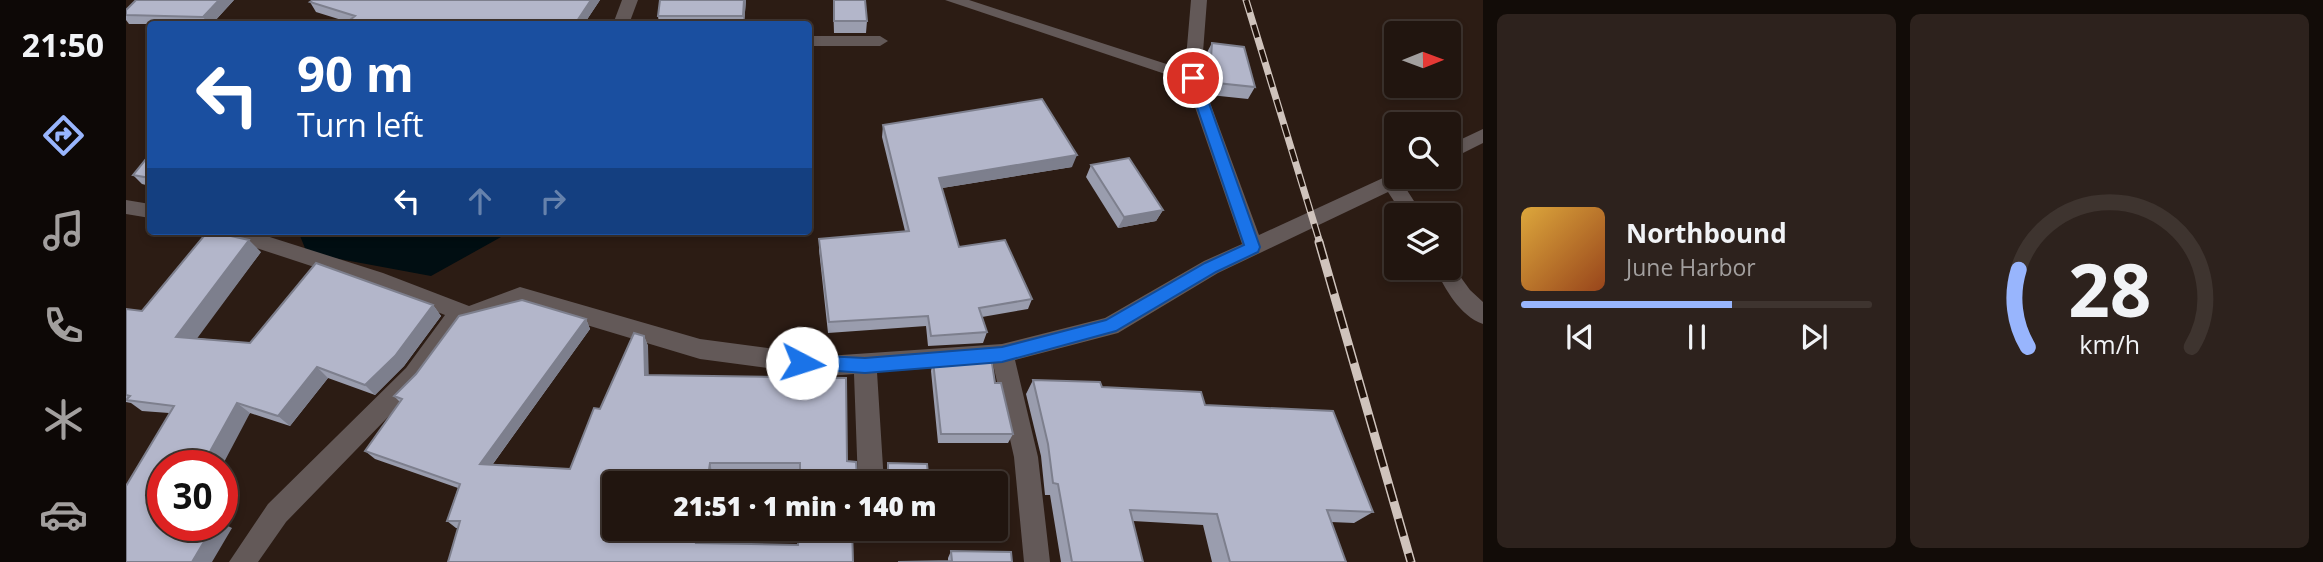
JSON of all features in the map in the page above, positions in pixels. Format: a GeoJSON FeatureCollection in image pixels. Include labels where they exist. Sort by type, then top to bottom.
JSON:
{"type":"FeatureCollection","features":[{"type":"Feature","properties":{"kind":"street"},"geometry":{"type":"LineString","coordinates":[[622,21],[630,0]]}},
{"type":"Feature","properties":{"kind":"street"},"geometry":{"type":"LineString","coordinates":[[953,0],[1193,78]]}},
{"type":"Feature","properties":{"kind":"street"},"geometry":{"type":"LineString","coordinates":[[1199,0],[1193,78],[1253,247]]}},
{"type":"Feature","properties":{"kind":"street"},"geometry":{"type":"LineString","coordinates":[[812,41],[880,41]]}},
{"type":"Feature","properties":{"kind":"street"},"geometry":{"type":"LineString","coordinates":[[1461,147],[1483,135]]}},
{"type":"Feature","properties":{"kind":"street"},"geometry":{"type":"LineString","coordinates":[[239,235],[376,279],[470,315],[520,296],[700,349],[827,366],[865,365],[1002,354],[1110,326],[1211,267],[1384,185]]}},
{"type":"Feature","properties":{"kind":"street"},"geometry":{"type":"LineString","coordinates":[[126,207],[147,210]]}},
{"type":"Feature","properties":{"kind":"street"},"geometry":{"type":"LineString","coordinates":[[1452,280],[1462,296],[1483,315]]}},
{"type":"Feature","properties":{"kind":"street"},"geometry":{"type":"LineString","coordinates":[[242,562],[277,513],[414,375],[460,312]]}},
{"type":"Feature","properties":{"kind":"street"},"geometry":{"type":"LineString","coordinates":[[1002,354],[1026,457],[1037,562]]}},
{"type":"Feature","properties":{"kind":"street"},"geometry":{"type":"LineString","coordinates":[[865,365],[870,471]]}},
{"type":"Feature","properties":{"kind":"shaded area"},"geometry":{"type":"Polygon","coordinates":[[[300,235],[505,235],[431,276],[307,253],[300,235]]]}},
{"type":"Feature","properties":{"kind":"building"},"geometry":{"type":"Polygon","coordinates":[[[136,0],[219,0],[203,17],[126,15],[126,10],[136,0]]]}},
{"type":"Feature","properties":{"kind":"building"},"geometry":{"type":"Polygon","coordinates":[[[591,0],[577,21],[349,21],[355,16],[310,2],[591,0]]]}},
{"type":"Feature","properties":{"kind":"building"},"geometry":{"type":"Polygon","coordinates":[[[660,0],[744,0],[743,16],[658,16],[660,0]]]}},
{"type":"Feature","properties":{"kind":"building"},"geometry":{"type":"Polygon","coordinates":[[[834,0],[865,0],[867,21],[834,21],[834,0]]]}},
{"type":"Feature","properties":{"kind":"building"},"geometry":{"type":"Polygon","coordinates":[[[1212,43],[1244,47],[1255,87],[1217,83],[1211,58],[1212,43]]]}},
{"type":"Feature","properties":{"kind":"building"},"geometry":{"type":"Polygon","coordinates":[[[1042,99],[1077,155],[939,178],[959,247],[1005,240],[1032,299],[979,308],[987,332],[931,336],[928,316],[829,322],[819,239],[909,231],[883,125],[1042,99]]]}},
{"type":"Feature","properties":{"kind":"building"},"geometry":{"type":"Polygon","coordinates":[[[147,158],[147,177],[133,175],[147,158]]]}},
{"type":"Feature","properties":{"kind":"building"},"geometry":{"type":"Polygon","coordinates":[[[1129,158],[1163,210],[1124,217],[1091,165],[1129,158]]]}},
{"type":"Feature","properties":{"kind":"building"},"geometry":{"type":"Polygon","coordinates":[[[205,235],[226,235],[249,240],[176,337],[250,343],[316,263],[433,305],[395,356],[365,385],[317,367],[278,416],[237,403],[211,450],[148,450],[174,406],[126,400],[130,396],[126,395],[126,309],[142,311],[205,235]]]}},
{"type":"Feature","properties":{"kind":"building"},"geometry":{"type":"Polygon","coordinates":[[[522,300],[586,319],[480,464],[570,469],[594,408],[600,409],[634,333],[644,336],[645,375],[846,378],[847,461],[856,462],[857,471],[800,471],[800,463],[710,463],[709,471],[602,471],[602,541],[798,545],[798,541],[852,541],[853,562],[448,562],[460,521],[447,521],[460,484],[365,451],[402,399],[394,396],[416,374],[459,316],[522,300]]]}},
{"type":"Feature","properties":{"kind":"building"},"geometry":{"type":"Polygon","coordinates":[[[991,357],[995,383],[1001,383],[1013,434],[941,434],[933,361],[991,357]]]}},
{"type":"Feature","properties":{"kind":"building"},"geometry":{"type":"Polygon","coordinates":[[[1033,380],[1100,382],[1102,387],[1201,392],[1205,405],[1333,411],[1373,512],[1327,510],[1346,562],[1230,562],[1217,514],[1130,510],[1143,562],[1072,562],[1058,484],[1053,483],[1048,444],[1033,380]]]}},
{"type":"Feature","properties":{"kind":"building"},"geometry":{"type":"Polygon","coordinates":[[[147,451],[147,541],[204,541],[192,562],[126,562],[126,486],[147,451]]]}},
{"type":"Feature","properties":{"kind":"building"},"geometry":{"type":"Polygon","coordinates":[[[888,463],[927,464],[928,471],[888,471],[888,463]]]}},
{"type":"Feature","properties":{"kind":"building"},"geometry":{"type":"Polygon","coordinates":[[[951,551],[1011,552],[1012,562],[898,562],[952,561],[951,551]]]}},
{"type":"Feature","properties":{"kind":"railway"},"geometry":{"type":"LineString","coordinates":[[1246,0],[1320,243]]}},
{"type":"Feature","properties":{"kind":"railway"},"geometry":{"type":"LineString","coordinates":[[1319,242],[1411,562]]}},
{"type":"Feature","properties":{"kind":"route"},"geometry":{"type":"LineString","coordinates":[[802,363],[827,366],[865,365],[1002,354],[1110,326],[1211,267],[1253,247],[1193,78]]}}]}
